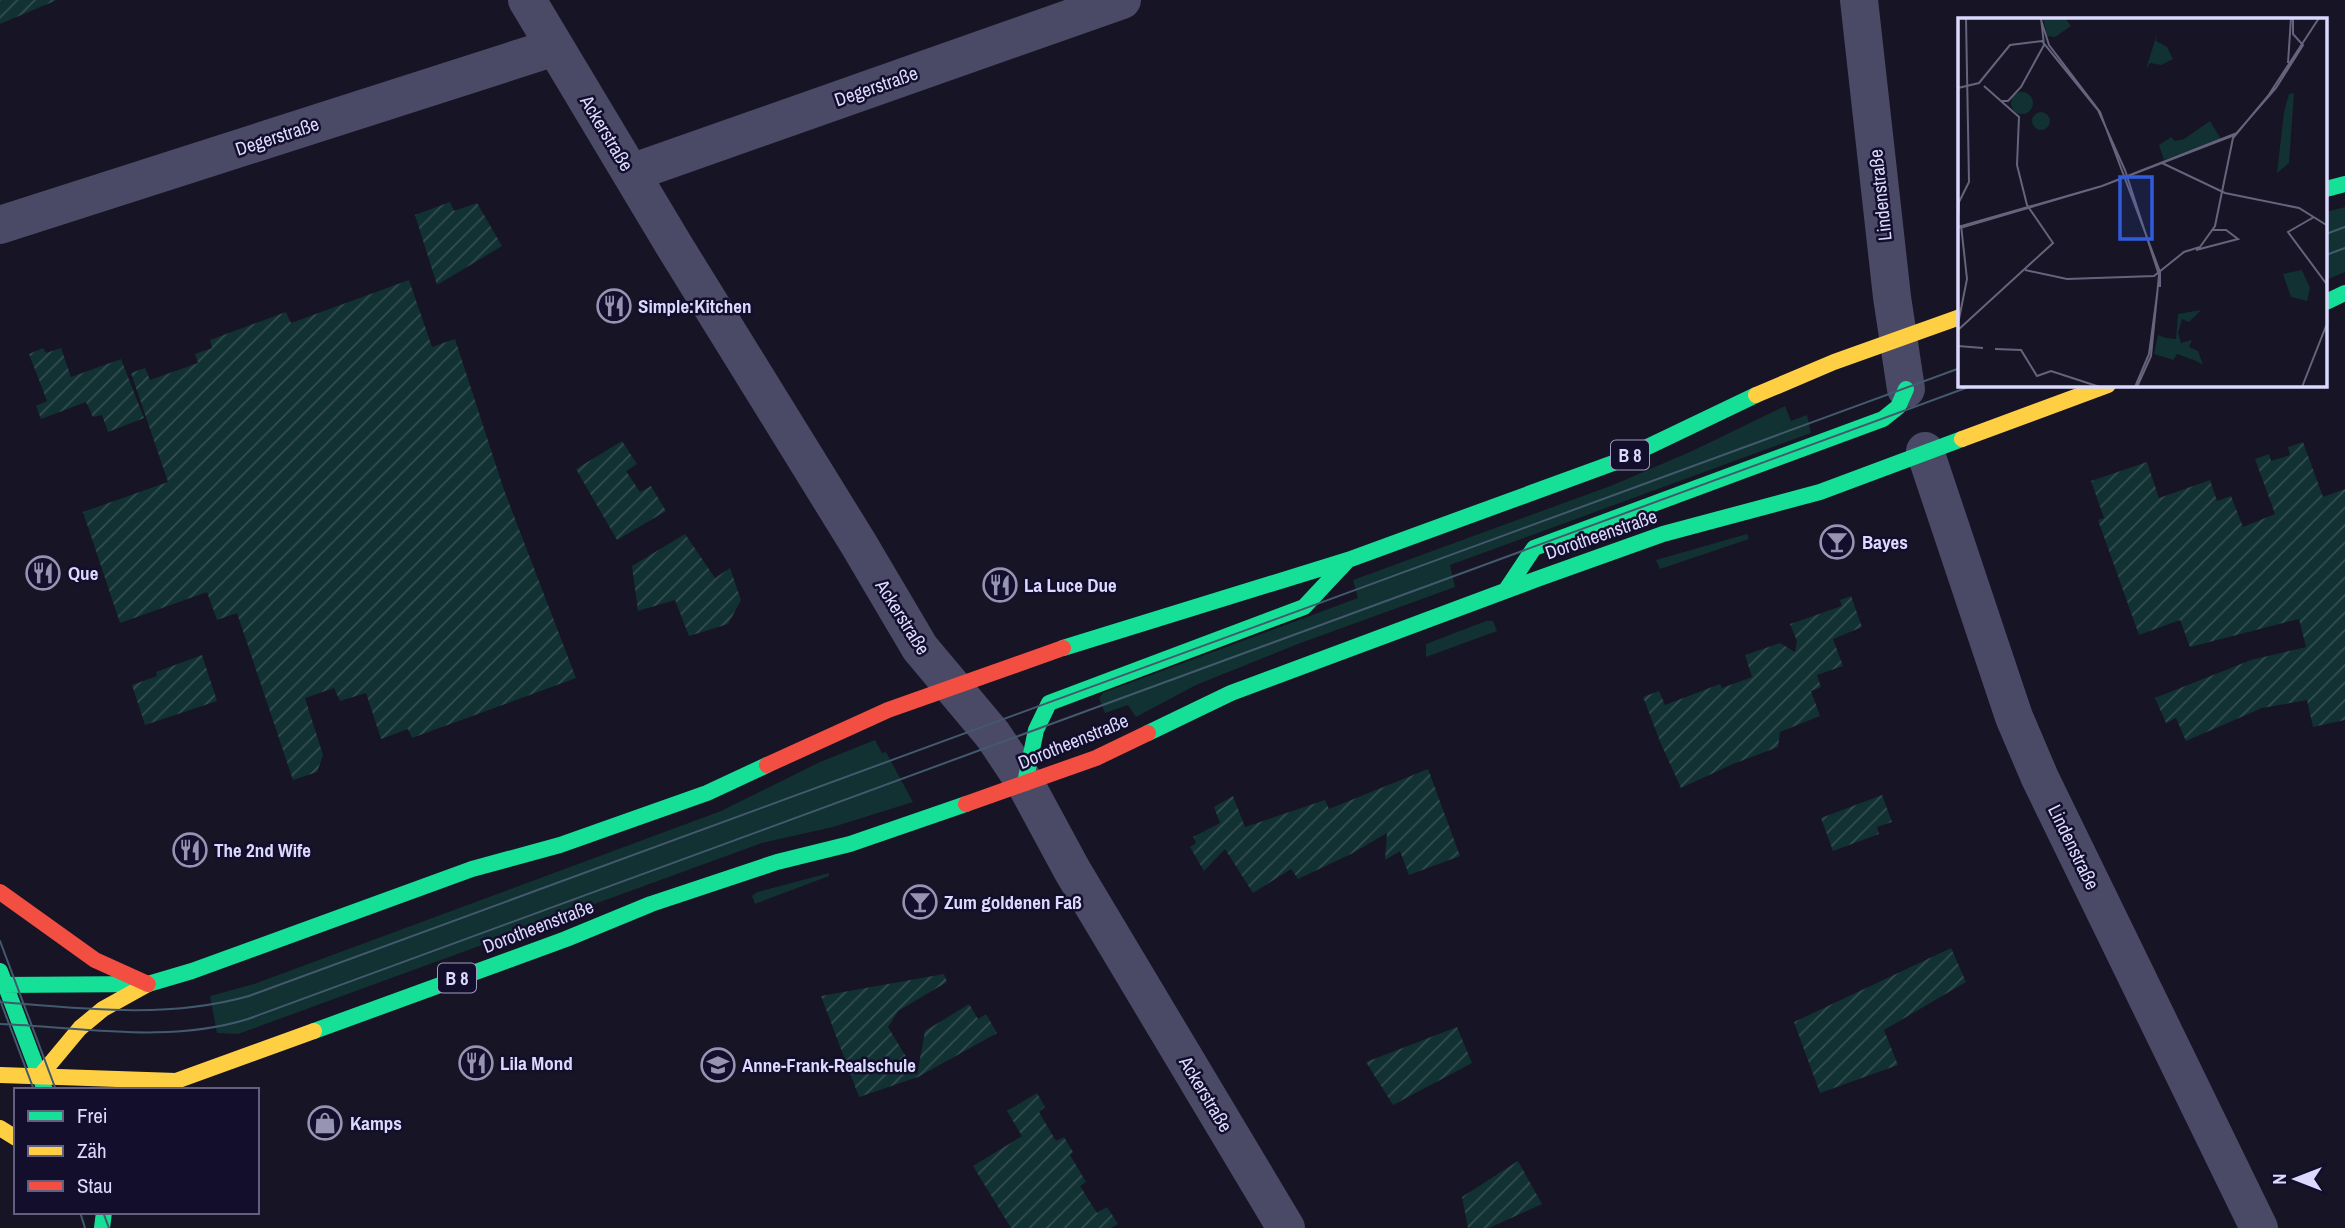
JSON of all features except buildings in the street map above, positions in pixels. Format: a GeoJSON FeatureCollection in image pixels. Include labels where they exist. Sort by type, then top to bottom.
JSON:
{"type":"FeatureCollection","features":[{"type":"Feature","properties":{"kind":"main road"},"geometry":{"type":"LineString","coordinates":[[2328,188],[2345,184]]}},
{"type":"Feature","properties":{"kind":"main road"},"geometry":{"type":"LineString","coordinates":[[2328,301],[2345,293]]}},
{"type":"Feature","properties":{"kind":"main road","name":"B 8"},"geometry":{"type":"LineString","coordinates":[[0,1074],[43,1083],[80,1028],[103,1009],[148,984],[192,971],[472,869],[560,845],[646,816],[707,793],[888,710],[1079,642],[1348,560],[1616,462],[1740,402],[1834,362],[1958,318]]}},
{"type":"Feature","properties":{"kind":"main road","name":"Dorotheenstraße"},"geometry":{"type":"LineString","coordinates":[[43,1083],[172,1085],[566,939],[652,904],[777,862],[850,844],[1096,758],[1231,693],[1506,590],[1664,534],[1820,492],[2103,387]]}},
{"type":"Feature","properties":{"kind":"main road"},"geometry":{"type":"LineString","coordinates":[[1506,590],[1534,548],[1883,419],[1898,410],[1903,403],[1906,389]]}},
{"type":"Feature","properties":{"kind":"main road"},"geometry":{"type":"LineString","coordinates":[[1025,783],[1036,730],[1049,703],[1304,607],[1348,560]]}},
{"type":"Feature","properties":{"kind":"main road"},"geometry":{"type":"LineString","coordinates":[[0,892],[95,960],[148,984]]}},
{"type":"Feature","properties":{"kind":"main road","name":"B 8"},"geometry":{"type":"LineString","coordinates":[[2,981],[148,984]]}},
{"type":"Feature","properties":{"kind":"main road"},"geometry":{"type":"LineString","coordinates":[[0,1003],[2,981]]}},
{"type":"Feature","properties":{"kind":"main road"},"geometry":{"type":"LineString","coordinates":[[2,981],[43,1083]]}},
{"type":"Feature","properties":{"kind":"street","name":"Ackerstraße"},"geometry":{"type":"LineString","coordinates":[[527,0],[920,648],[993,735],[1025,783],[1072,870],[1286,1228]]}},
{"type":"Feature","properties":{"kind":"street","name":"Degerstraße"},"geometry":{"type":"LineString","coordinates":[[631,173],[1122,0]]}},
{"type":"Feature","properties":{"kind":"street","name":"Lindenstraße"},"geometry":{"type":"LineString","coordinates":[[1859,0],[1897,341],[1906,389]]}},
{"type":"Feature","properties":{"kind":"street","name":"Degerstraße"},"geometry":{"type":"LineString","coordinates":[[0,225],[555,47]]}},
{"type":"Feature","properties":{"kind":"street","name":"Lindenstraße"},"geometry":{"type":"LineString","coordinates":[[1925,452],[2014,717],[2078,859],[2166,1033],[2259,1228]]}},
{"type":"Feature","properties":{"kind":"green space"},"geometry":{"type":"Polygon","coordinates":[[[0,0],[57,0],[0,24],[0,0]]]}},
{"type":"Feature","properties":{"kind":"green space"},"geometry":{"type":"Polygon","coordinates":[[[450,202],[454,211],[477,203],[502,246],[437,285],[415,215],[450,202]]]}},
{"type":"Feature","properties":{"kind":"green space"},"geometry":{"type":"Polygon","coordinates":[[[2345,207],[2345,272],[2328,279],[2328,211],[2345,207]]]}},
{"type":"Feature","properties":{"kind":"green space"},"geometry":{"type":"Polygon","coordinates":[[[409,280],[432,347],[455,339],[504,490],[576,678],[412,738],[408,729],[381,739],[366,693],[340,701],[334,688],[305,698],[323,755],[317,772],[293,780],[237,613],[217,620],[207,592],[120,623],[83,512],[168,482],[131,373],[145,368],[150,380],[198,363],[195,354],[212,348],[210,340],[286,312],[291,323],[409,280]]]}},
{"type":"Feature","properties":{"kind":"green space"},"geometry":{"type":"Polygon","coordinates":[[[43,348],[46,353],[61,348],[71,377],[121,359],[144,418],[108,432],[102,415],[93,417],[86,402],[41,419],[36,406],[47,401],[29,354],[43,348]]]}},
{"type":"Feature","properties":{"kind":"green space"},"geometry":{"type":"Polygon","coordinates":[[[1785,406],[1791,421],[1807,415],[1811,433],[1450,565],[1455,587],[1298,644],[1196,685],[1136,717],[1128,705],[1105,713],[1099,698],[1103,693],[1358,598],[1353,580],[1613,485],[1785,406]]]}},
{"type":"Feature","properties":{"kind":"green space"},"geometry":{"type":"Polygon","coordinates":[[[622,441],[637,464],[626,471],[640,492],[651,486],[666,511],[617,540],[576,469],[622,441]]]}},
{"type":"Feature","properties":{"kind":"green space"},"geometry":{"type":"Polygon","coordinates":[[[2303,442],[2323,497],[2345,489],[2345,720],[2313,727],[2307,700],[2262,708],[2186,741],[2176,718],[2166,723],[2155,698],[2251,660],[2306,647],[2299,619],[2190,647],[2180,620],[2139,635],[2098,520],[2104,518],[2091,481],[2147,462],[2159,498],[2210,480],[2217,501],[2231,496],[2243,527],[2275,514],[2255,459],[2269,454],[2271,461],[2290,455],[2288,447],[2303,442]]]}},
{"type":"Feature","properties":{"kind":"green space"},"geometry":{"type":"Polygon","coordinates":[[[685,534],[715,578],[730,568],[741,600],[728,624],[689,636],[675,600],[638,611],[632,566],[685,534]]]}},
{"type":"Feature","properties":{"kind":"green space"},"geometry":{"type":"Polygon","coordinates":[[[1747,534],[1749,539],[1660,569],[1656,560],[1747,534]]]}},
{"type":"Feature","properties":{"kind":"green space"},"geometry":{"type":"Polygon","coordinates":[[[1851,596],[1862,627],[1833,639],[1843,666],[1817,675],[1821,687],[1811,691],[1820,716],[1780,732],[1778,747],[1681,788],[1643,697],[1659,691],[1665,705],[1720,684],[1722,688],[1752,677],[1745,655],[1780,643],[1795,652],[1797,641],[1790,624],[1842,606],[1840,600],[1851,596]]]}},
{"type":"Feature","properties":{"kind":"green space"},"geometry":{"type":"Polygon","coordinates":[[[1486,621],[1493,621],[1497,631],[1426,657],[1426,644],[1486,621]]]}},
{"type":"Feature","properties":{"kind":"green space"},"geometry":{"type":"Polygon","coordinates":[[[202,655],[217,701],[145,725],[132,685],[157,676],[156,672],[202,655]]]}},
{"type":"Feature","properties":{"kind":"green space"},"geometry":{"type":"Polygon","coordinates":[[[875,740],[882,753],[886,752],[913,802],[833,827],[762,843],[238,1034],[217,1033],[210,996],[254,984],[721,811],[820,762],[875,740]]]}},
{"type":"Feature","properties":{"kind":"green space"},"geometry":{"type":"Polygon","coordinates":[[[1428,769],[1460,856],[1409,875],[1400,851],[1385,860],[1387,833],[1351,854],[1298,879],[1291,869],[1253,893],[1225,849],[1204,871],[1190,847],[1196,843],[1193,837],[1220,823],[1214,807],[1233,796],[1245,827],[1325,800],[1329,809],[1428,769]]]}},
{"type":"Feature","properties":{"kind":"green space"},"geometry":{"type":"Polygon","coordinates":[[[1882,795],[1892,822],[1877,827],[1879,834],[1833,851],[1821,818],[1882,795]]]}},
{"type":"Feature","properties":{"kind":"green space"},"geometry":{"type":"Polygon","coordinates":[[[829,873],[829,876],[755,904],[752,896],[757,892],[829,873]]]}},
{"type":"Feature","properties":{"kind":"green space"},"geometry":{"type":"Polygon","coordinates":[[[1951,948],[1966,982],[1884,1030],[1898,1065],[1820,1093],[1794,1022],[1951,948]]]}},
{"type":"Feature","properties":{"kind":"green space"},"geometry":{"type":"Polygon","coordinates":[[[944,974],[947,982],[898,1011],[888,1027],[917,1075],[925,1031],[969,1004],[978,1019],[986,1014],[997,1033],[918,1077],[859,1097],[821,996],[944,974]]]}},
{"type":"Feature","properties":{"kind":"green space"},"geometry":{"type":"Polygon","coordinates":[[[1457,1027],[1472,1063],[1393,1105],[1366,1062],[1457,1027]]]}},
{"type":"Feature","properties":{"kind":"green space"},"geometry":{"type":"Polygon","coordinates":[[[1037,1093],[1045,1107],[1039,1112],[1056,1141],[1064,1137],[1073,1152],[1070,1155],[1086,1182],[1080,1186],[1097,1213],[1107,1207],[1118,1224],[1111,1228],[1011,1228],[973,1166],[1022,1136],[1007,1111],[1037,1093]]]}},
{"type":"Feature","properties":{"kind":"green space"},"geometry":{"type":"Polygon","coordinates":[[[1518,1161],[1542,1204],[1489,1228],[1468,1228],[1462,1197],[1518,1161]]]}},
{"type":"Feature","properties":{"kind":"tram line"},"geometry":{"type":"LineString","coordinates":[[2328,233],[2345,227]]}},
{"type":"Feature","properties":{"kind":"tram line"},"geometry":{"type":"LineString","coordinates":[[2328,254],[2345,248]]}},
{"type":"Feature","properties":{"kind":"tram line"},"geometry":{"type":"LineString","coordinates":[[0,1002],[94,1009],[156,1010],[187,1008],[249,996],[1958,369]]}},
{"type":"Feature","properties":{"kind":"tram line"},"geometry":{"type":"LineString","coordinates":[[0,1024],[156,1032],[217,1027],[248,1019],[1969,387]]}},
{"type":"Feature","properties":{"kind":"tram line"},"geometry":{"type":"LineString","coordinates":[[0,941],[55,1088]]}},
{"type":"Feature","properties":{"kind":"tram line"},"geometry":{"type":"LineString","coordinates":[[0,1000],[33,1088]]}},
{"type":"Feature","properties":{"kind":"tram line"},"geometry":{"type":"LineString","coordinates":[[81,1214],[85,1228]]}},
{"type":"Feature","properties":{"kind":"tram line"},"geometry":{"type":"LineString","coordinates":[[104,1214],[109,1228]]}},
{"type":"Feature","properties":{"kind":"traffic: fast"},"geometry":{"type":"LineString","coordinates":[[2328,188],[2345,184]]}},
{"type":"Feature","properties":{"kind":"traffic: fast"},"geometry":{"type":"LineString","coordinates":[[2328,301],[2345,293]]}},
{"type":"Feature","properties":{"kind":"traffic: fast"},"geometry":{"type":"LineString","coordinates":[[1506,590],[1534,548],[1883,419],[1898,407],[1906,389]]}},
{"type":"Feature","properties":{"kind":"traffic: fast"},"geometry":{"type":"LineString","coordinates":[[1063,648],[1348,560],[1616,462],[1756,395]]}},
{"type":"Feature","properties":{"kind":"traffic: fast"},"geometry":{"type":"LineString","coordinates":[[1148,733],[1231,693],[1537,579],[1663,534],[1820,492],[1962,439]]}},
{"type":"Feature","properties":{"kind":"traffic: fast"},"geometry":{"type":"LineString","coordinates":[[1025,783],[1036,730],[1049,703],[1304,607],[1348,560]]}},
{"type":"Feature","properties":{"kind":"traffic: fast"},"geometry":{"type":"LineString","coordinates":[[0,985],[148,984],[192,971],[472,869],[560,845],[707,793],[767,765]]}},
{"type":"Feature","properties":{"kind":"traffic: fast"},"geometry":{"type":"LineString","coordinates":[[314,1031],[566,939],[651,904],[777,862],[850,844],[966,804]]}},
{"type":"Feature","properties":{"kind":"traffic: fast"},"geometry":{"type":"LineString","coordinates":[[0,971],[44,1088]]}},
{"type":"Feature","properties":{"kind":"traffic: fast"},"geometry":{"type":"LineString","coordinates":[[102,1228],[104,1214]]}},
{"type":"Feature","properties":{"kind":"traffic: slow"},"geometry":{"type":"LineString","coordinates":[[1756,395],[1834,362],[1958,318]]}},
{"type":"Feature","properties":{"kind":"traffic: slow"},"geometry":{"type":"LineString","coordinates":[[1962,439],[2103,387]]}},
{"type":"Feature","properties":{"kind":"traffic: slow"},"geometry":{"type":"LineString","coordinates":[[40,1076],[80,1028],[103,1009],[148,984]]}},
{"type":"Feature","properties":{"kind":"traffic: slow"},"geometry":{"type":"LineString","coordinates":[[0,1075],[176,1081],[314,1031]]}},
{"type":"Feature","properties":{"kind":"traffic: slow"},"geometry":{"type":"LineString","coordinates":[[0,1128],[14,1137]]}},
{"type":"Feature","properties":{"kind":"traffic: jam"},"geometry":{"type":"LineString","coordinates":[[767,765],[888,710],[1063,648]]}},
{"type":"Feature","properties":{"kind":"traffic: jam"},"geometry":{"type":"LineString","coordinates":[[966,804],[1096,758],[1148,733]]}},
{"type":"Feature","properties":{"kind":"traffic: jam"},"geometry":{"type":"LineString","coordinates":[[0,892],[95,960],[148,984]]}},
{"type":"Feature","properties":{"kind":"place","name":"Simple:Kitchen"},"geometry":{"type":"Point","coordinates":[614,306]}},
{"type":"Feature","properties":{"kind":"place","name":"Bayes"},"geometry":{"type":"Point","coordinates":[1837,542]}},
{"type":"Feature","properties":{"kind":"place","name":"Que"},"geometry":{"type":"Point","coordinates":[43,573]}},
{"type":"Feature","properties":{"kind":"place","name":"La Luce Due"},"geometry":{"type":"Point","coordinates":[1000,585]}},
{"type":"Feature","properties":{"kind":"place","name":"The 2nd Wife"},"geometry":{"type":"Point","coordinates":[190,850]}},
{"type":"Feature","properties":{"kind":"place","name":"Zum goldenen Faß"},"geometry":{"type":"Point","coordinates":[920,902]}},
{"type":"Feature","properties":{"kind":"place","name":"Lila Mond"},"geometry":{"type":"Point","coordinates":[476,1063]}},
{"type":"Feature","properties":{"kind":"place","name":"Anne-Frank-Realschule"},"geometry":{"type":"Point","coordinates":[718,1065]}},
{"type":"Feature","properties":{"kind":"place","name":"Kamps"},"geometry":{"type":"Point","coordinates":[325,1123]}}]}
